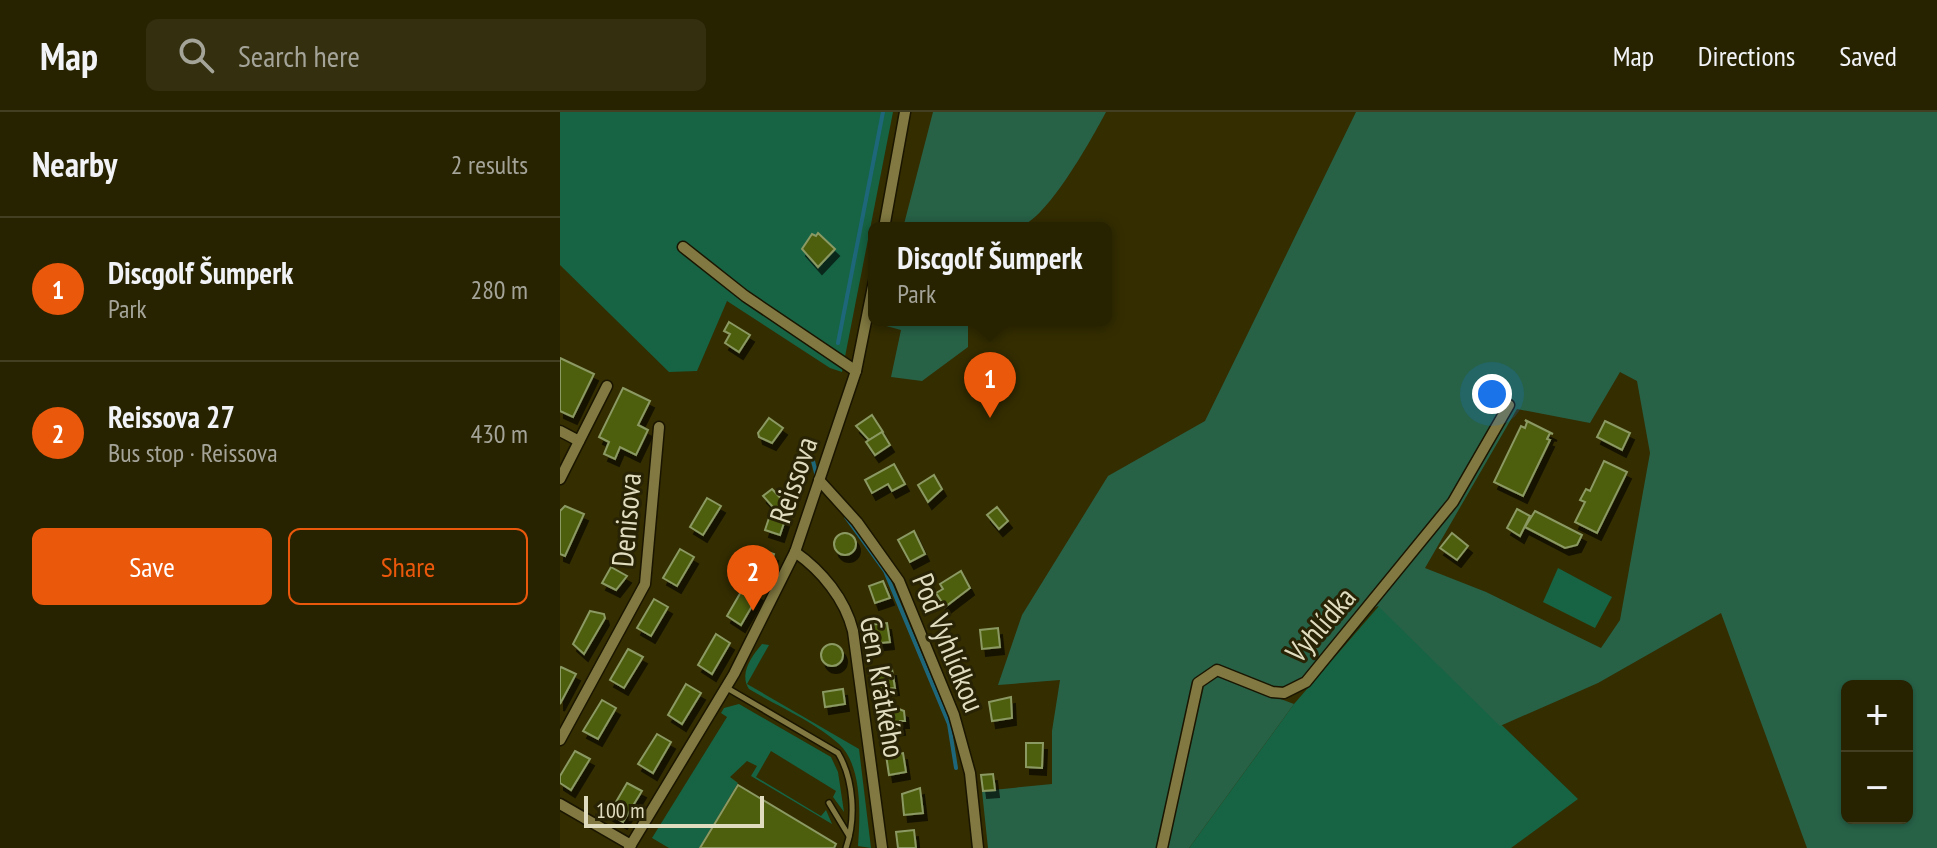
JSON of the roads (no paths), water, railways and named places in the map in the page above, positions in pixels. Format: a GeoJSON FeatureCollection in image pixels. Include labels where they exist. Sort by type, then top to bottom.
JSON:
{"type":"FeatureCollection","features":[{"type":"Feature","properties":{"kind":"street"},"geometry":{"type":"LineString","coordinates":[[885,222],[905,112]]}},
{"type":"Feature","properties":{"kind":"street"},"geometry":{"type":"LineString","coordinates":[[683,247],[745,296],[856,371]]}},
{"type":"Feature","properties":{"kind":"street","name":"Reissova"},"geometry":{"type":"LineString","coordinates":[[630,847],[726,687],[795,552],[856,371],[868,311]]}},
{"type":"Feature","properties":{"kind":"street"},"geometry":{"type":"LineString","coordinates":[[560,479],[607,386]]}},
{"type":"Feature","properties":{"kind":"street","name":"Vyhlídka"},"geometry":{"type":"LineString","coordinates":[[1162,848],[1198,683],[1217,670],[1272,692],[1284,693],[1306,682],[1453,502],[1509,405]]}},
{"type":"Feature","properties":{"kind":"street","name":"Denisova"},"geometry":{"type":"LineString","coordinates":[[560,740],[645,584],[659,427]]}},
{"type":"Feature","properties":{"kind":"street"},"geometry":{"type":"LineString","coordinates":[[560,431],[579,441]]}},
{"type":"Feature","properties":{"kind":"street","name":"Pod Vyhlídkou"},"geometry":{"type":"LineString","coordinates":[[819,480],[857,522],[899,581],[954,715],[970,773],[978,848]]}},
{"type":"Feature","properties":{"kind":"street","name":"Gen. Krátkého"},"geometry":{"type":"LineString","coordinates":[[795,552],[812,565],[848,610],[882,848]]}},
{"type":"Feature","properties":{"kind":"street"},"geometry":{"type":"LineString","coordinates":[[560,804],[630,847]]}},
{"type":"Feature","properties":{"kind":"lane"},"geometry":{"type":"LineString","coordinates":[[726,687],[838,753],[846,773],[852,808],[846,848]]}},
{"type":"Feature","properties":{"kind":"lane"},"geometry":{"type":"LineString","coordinates":[[829,803],[850,836]]}},
{"type":"Feature","properties":{"kind":"waterway"},"geometry":{"type":"LineString","coordinates":[[838,343],[883,112]]}},
{"type":"Feature","properties":{"kind":"waterway"},"geometry":{"type":"LineString","coordinates":[[813,461],[817,477]]}},
{"type":"Feature","properties":{"kind":"waterway"},"geometry":{"type":"LineString","coordinates":[[846,517],[885,571],[949,724],[956,768]]}},
{"type":"Feature","properties":{"kind":"place","name":"Discgolf Šumperk"},"geometry":{"type":"Point","coordinates":[990,418]}},
{"type":"Feature","properties":{"kind":"place","name":"Reissova 27"},"geometry":{"type":"Point","coordinates":[753,611]}}]}
